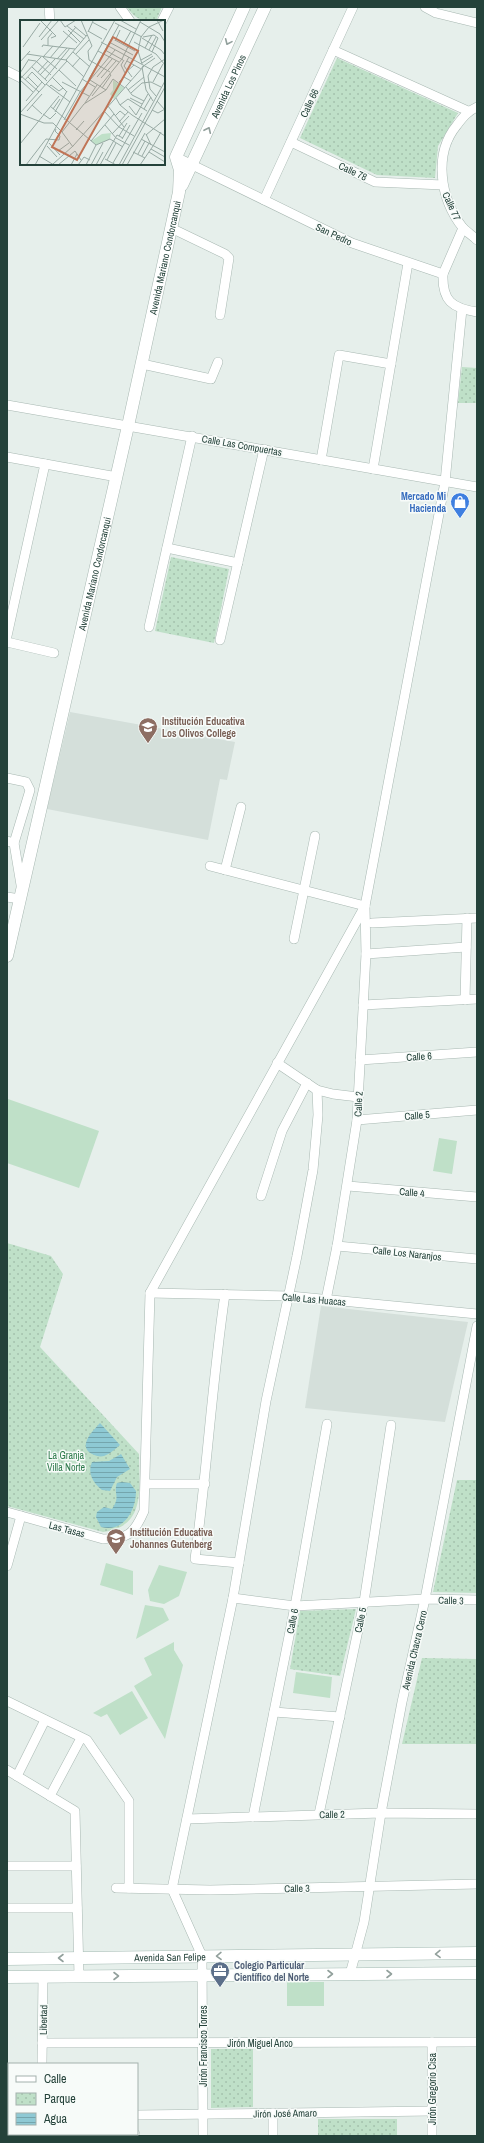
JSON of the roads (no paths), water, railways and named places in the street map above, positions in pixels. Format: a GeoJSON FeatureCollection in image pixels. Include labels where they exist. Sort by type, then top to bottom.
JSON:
{"type":"FeatureCollection","features":[{"type":"Feature","properties":{"kind":"street"},"geometry":{"type":"LineString","coordinates":[[50,7],[50,20]]}},
{"type":"Feature","properties":{"kind":"street"},"geometry":{"type":"LineString","coordinates":[[120,7],[129,20]]}},
{"type":"Feature","properties":{"kind":"street"},"geometry":{"type":"LineString","coordinates":[[162,20],[169,7]]}},
{"type":"Feature","properties":{"kind":"street","name":"Avenida Los Pinos"},"geometry":{"type":"LineString","coordinates":[[176,157],[244,7]]}},
{"type":"Feature","properties":{"kind":"street","name":"Avenida Los Pinos"},"geometry":{"type":"LineString","coordinates":[[192,165],[265,7]]}},
{"type":"Feature","properties":{"kind":"street","name":"Calle 66"},"geometry":{"type":"LineString","coordinates":[[264,200],[353,7]]}},
{"type":"Feature","properties":{"kind":"street"},"geometry":{"type":"LineString","coordinates":[[425,7],[436,13],[477,23]]}},
{"type":"Feature","properties":{"kind":"street"},"geometry":{"type":"LineString","coordinates":[[333,50],[468,111]]}},
{"type":"Feature","properties":{"kind":"street"},"geometry":{"type":"LineString","coordinates":[[7,71],[20,78]]}},
{"type":"Feature","properties":{"kind":"street","name":"Calle 77"},"geometry":{"type":"LineString","coordinates":[[477,107],[468,111],[453,130],[445,146],[442,166],[443,186],[451,208],[463,228],[477,240]]}},
{"type":"Feature","properties":{"kind":"street","name":"Calle 78"},"geometry":{"type":"LineString","coordinates":[[291,142],[375,182],[443,186]]}},
{"type":"Feature","properties":{"kind":"street","name":"San Pedro"},"geometry":{"type":"LineString","coordinates":[[176,157],[352,243],[443,274]]}},
{"type":"Feature","properties":{"kind":"street","name":"Avenida Mariano Condorcanqui"},"geometry":{"type":"LineString","coordinates":[[7,956],[117,477],[179,192],[180,170],[176,157]]}},
{"type":"Feature","properties":{"kind":"street","name":"Avenida Mariano Condorcanqui"},"geometry":{"type":"LineString","coordinates":[[179,192],[192,165]]}},
{"type":"Feature","properties":{"kind":"street"},"geometry":{"type":"LineString","coordinates":[[171,228],[225,254],[229,258],[220,315]]}},
{"type":"Feature","properties":{"kind":"street"},"geometry":{"type":"LineString","coordinates":[[463,228],[443,274],[443,285],[447,298],[462,309],[477,312]]}},
{"type":"Feature","properties":{"kind":"street"},"geometry":{"type":"LineString","coordinates":[[373,469],[408,263]]}},
{"type":"Feature","properties":{"kind":"street"},"geometry":{"type":"LineString","coordinates":[[205,1484],[146,1484],[150,1293],[365,906],[444,482],[462,309]]}},
{"type":"Feature","properties":{"kind":"street"},"geometry":{"type":"LineString","coordinates":[[320,460],[339,355],[391,364]]}},
{"type":"Feature","properties":{"kind":"street"},"geometry":{"type":"LineString","coordinates":[[142,364],[211,379],[218,362]]}},
{"type":"Feature","properties":{"kind":"street","name":"Calle Las Compuertas"},"geometry":{"type":"LineString","coordinates":[[7,405],[192,436],[477,487]]}},
{"type":"Feature","properties":{"kind":"street"},"geometry":{"type":"LineString","coordinates":[[149,627],[192,436]]}},
{"type":"Feature","properties":{"kind":"street"},"geometry":{"type":"LineString","coordinates":[[220,640],[264,449]]}},
{"type":"Feature","properties":{"kind":"street"},"geometry":{"type":"LineString","coordinates":[[7,457],[117,477]]}},
{"type":"Feature","properties":{"kind":"street"},"geometry":{"type":"LineString","coordinates":[[7,636],[45,464]]}},
{"type":"Feature","properties":{"kind":"street"},"geometry":{"type":"LineString","coordinates":[[167,548],[238,563]]}},
{"type":"Feature","properties":{"kind":"street"},"geometry":{"type":"LineString","coordinates":[[7,642],[54,653]]}},
{"type":"Feature","properties":{"kind":"street"},"geometry":{"type":"LineString","coordinates":[[7,778],[26,782],[30,790],[10,842],[21,895],[7,897]]}},
{"type":"Feature","properties":{"kind":"street"},"geometry":{"type":"LineString","coordinates":[[225,870],[241,807]]}},
{"type":"Feature","properties":{"kind":"street"},"geometry":{"type":"LineString","coordinates":[[294,939],[315,836]]}},
{"type":"Feature","properties":{"kind":"street"},"geometry":{"type":"LineString","coordinates":[[210,866],[365,906]]}},
{"type":"Feature","properties":{"kind":"street","name":"Calle 2"},"geometry":{"type":"LineString","coordinates":[[326,1300],[348,1186],[357,1120],[366,954],[365,906]]}},
{"type":"Feature","properties":{"kind":"street"},"geometry":{"type":"LineString","coordinates":[[465,1000],[467,918]]}},
{"type":"Feature","properties":{"kind":"street"},"geometry":{"type":"LineString","coordinates":[[372,923],[477,918]]}},
{"type":"Feature","properties":{"kind":"street"},"geometry":{"type":"LineString","coordinates":[[366,954],[466,947]]}},
{"type":"Feature","properties":{"kind":"street"},"geometry":{"type":"LineString","coordinates":[[363,1005],[477,999]]}},
{"type":"Feature","properties":{"kind":"street","name":"Calle 6"},"geometry":{"type":"LineString","coordinates":[[360,1060],[477,1052]]}},
{"type":"Feature","properties":{"kind":"street"},"geometry":{"type":"LineString","coordinates":[[277,1063],[318,1090],[333,1094],[358,1097]]}},
{"type":"Feature","properties":{"kind":"street"},"geometry":{"type":"LineString","coordinates":[[261,1196],[282,1131],[307,1083]]}},
{"type":"Feature","properties":{"kind":"street"},"geometry":{"type":"LineString","coordinates":[[202,1956],[172,1889],[233,1598],[266,1401],[290,1296],[313,1170],[318,1115],[318,1090]]}},
{"type":"Feature","properties":{"kind":"street","name":"Calle 5"},"geometry":{"type":"LineString","coordinates":[[357,1120],[477,1110]]}},
{"type":"Feature","properties":{"kind":"street","name":"Calle 4"},"geometry":{"type":"LineString","coordinates":[[348,1186],[477,1197]]}},
{"type":"Feature","properties":{"kind":"street","name":"Calle Los Naranjos"},"geometry":{"type":"LineString","coordinates":[[337,1246],[477,1259]]}},
{"type":"Feature","properties":{"kind":"street","name":"Calle Las Huacas"},"geometry":{"type":"LineString","coordinates":[[150,1293],[290,1296],[477,1314]]}},
{"type":"Feature","properties":{"kind":"street"},"geometry":{"type":"LineString","coordinates":[[225,1294],[218,1341],[205,1484],[195,1559],[239,1563]]}},
{"type":"Feature","properties":{"kind":"street","name":"Avenida Chacra Cerro"},"geometry":{"type":"LineString","coordinates":[[350,1974],[356,1955],[371,1886],[381,1813],[402,1702],[425,1599],[477,1326]]}},
{"type":"Feature","properties":{"kind":"street","name":"Calle 6"},"geometry":{"type":"LineString","coordinates":[[253,1817],[295,1606],[328,1424]]}},
{"type":"Feature","properties":{"kind":"street","name":"Calle 5"},"geometry":{"type":"LineString","coordinates":[[319,1814],[364,1602],[391,1425]]}},
{"type":"Feature","properties":{"kind":"street","name":"Las Tasas"},"geometry":{"type":"LineString","coordinates":[[7,1512],[103,1539],[116,1539],[128,1536],[137,1527],[144,1511],[146,1484]]}},
{"type":"Feature","properties":{"kind":"street"},"geometry":{"type":"LineString","coordinates":[[7,1566],[21,1516]]}},
{"type":"Feature","properties":{"kind":"street","name":"Calle 3"},"geometry":{"type":"LineString","coordinates":[[233,1598],[295,1606],[425,1599],[477,1600]]}},
{"type":"Feature","properties":{"kind":"street"},"geometry":{"type":"LineString","coordinates":[[7,1701],[87,1740],[129,1801],[129,1888]]}},
{"type":"Feature","properties":{"kind":"street"},"geometry":{"type":"LineString","coordinates":[[274,1712],[340,1716]]}},
{"type":"Feature","properties":{"kind":"street"},"geometry":{"type":"LineString","coordinates":[[17,1776],[45,1720]]}},
{"type":"Feature","properties":{"kind":"street"},"geometry":{"type":"LineString","coordinates":[[50,1796],[81,1738]]}},
{"type":"Feature","properties":{"kind":"street"},"geometry":{"type":"LineString","coordinates":[[7,1770],[75,1811],[79,1976]]}},
{"type":"Feature","properties":{"kind":"street","name":"Calle 2"},"geometry":{"type":"LineString","coordinates":[[187,1819],[319,1814],[477,1814]]}},
{"type":"Feature","properties":{"kind":"street"},"geometry":{"type":"LineString","coordinates":[[7,1866],[76,1866]]}},
{"type":"Feature","properties":{"kind":"street","name":"Calle 3"},"geometry":{"type":"LineString","coordinates":[[116,1888],[210,1890],[477,1884]]}},
{"type":"Feature","properties":{"kind":"street"},"geometry":{"type":"LineString","coordinates":[[7,1908],[77,1908]]}},
{"type":"Feature","properties":{"kind":"street","name":"Avenida San Felipe"},"geometry":{"type":"LineString","coordinates":[[7,1959],[477,1953]]}},
{"type":"Feature","properties":{"kind":"street","name":"Jirón Francisco Torres"},"geometry":{"type":"LineString","coordinates":[[202,1956],[203,2136]]}},
{"type":"Feature","properties":{"kind":"street","name":"Avenida San Felipe"},"geometry":{"type":"LineString","coordinates":[[7,1977],[477,1973]]}},
{"type":"Feature","properties":{"kind":"street","name":"Libertad"},"geometry":{"type":"LineString","coordinates":[[42,2063],[43,1976]]}},
{"type":"Feature","properties":{"kind":"street","name":"Jirón Gregorio Cisa"},"geometry":{"type":"LineString","coordinates":[[432,2042],[432,2136]]}},
{"type":"Feature","properties":{"kind":"street","name":"Jirón Miguel Anco"},"geometry":{"type":"LineString","coordinates":[[42,2043],[477,2042]]}},
{"type":"Feature","properties":{"kind":"street","name":"Jirón José Amaro"},"geometry":{"type":"LineString","coordinates":[[138,2115],[432,2111]]}},
{"type":"Feature","properties":{"kind":"street"},"geometry":{"type":"LineString","coordinates":[[273,2113],[273,2136]]}},
{"type":"Feature","properties":{"kind":"water"},"geometry":{"type":"Polygon","coordinates":[[[100,1423],[120,1445],[104,1456],[96,1456],[88,1451],[86,1443],[88,1438],[100,1423]]]}},
{"type":"Feature","properties":{"kind":"water"},"geometry":{"type":"Polygon","coordinates":[[[121,1454],[130,1469],[117,1477],[110,1491],[102,1490],[92,1478],[90,1470],[92,1462],[109,1461],[121,1454]]]}},
{"type":"Feature","properties":{"kind":"water"},"geometry":{"type":"Polygon","coordinates":[[[117,1483],[130,1483],[136,1491],[134,1506],[131,1513],[122,1524],[116,1527],[101,1527],[96,1517],[97,1512],[104,1507],[112,1509],[116,1501],[117,1483]]]}},
{"type":"Feature","properties":{"kind":"place","name":"Mercado Mi Hacienda"},"geometry":{"type":"Point","coordinates":[460,519]}},
{"type":"Feature","properties":{"kind":"place","name":"Institución Educativa Los Olivos College"},"geometry":{"type":"Point","coordinates":[148,744]}},
{"type":"Feature","properties":{"kind":"place","name":"Institución Educativa Johannes Gutenberg"},"geometry":{"type":"Point","coordinates":[116,1555]}},
{"type":"Feature","properties":{"kind":"place","name":"Colegio Particular Científico del Norte"},"geometry":{"type":"Point","coordinates":[220,1988]}},
{"type":"Feature","properties":{"kind":"park label","name":"La Granja Villa Norte"},"geometry":{"type":"Point","coordinates":[66,1460]}}]}
